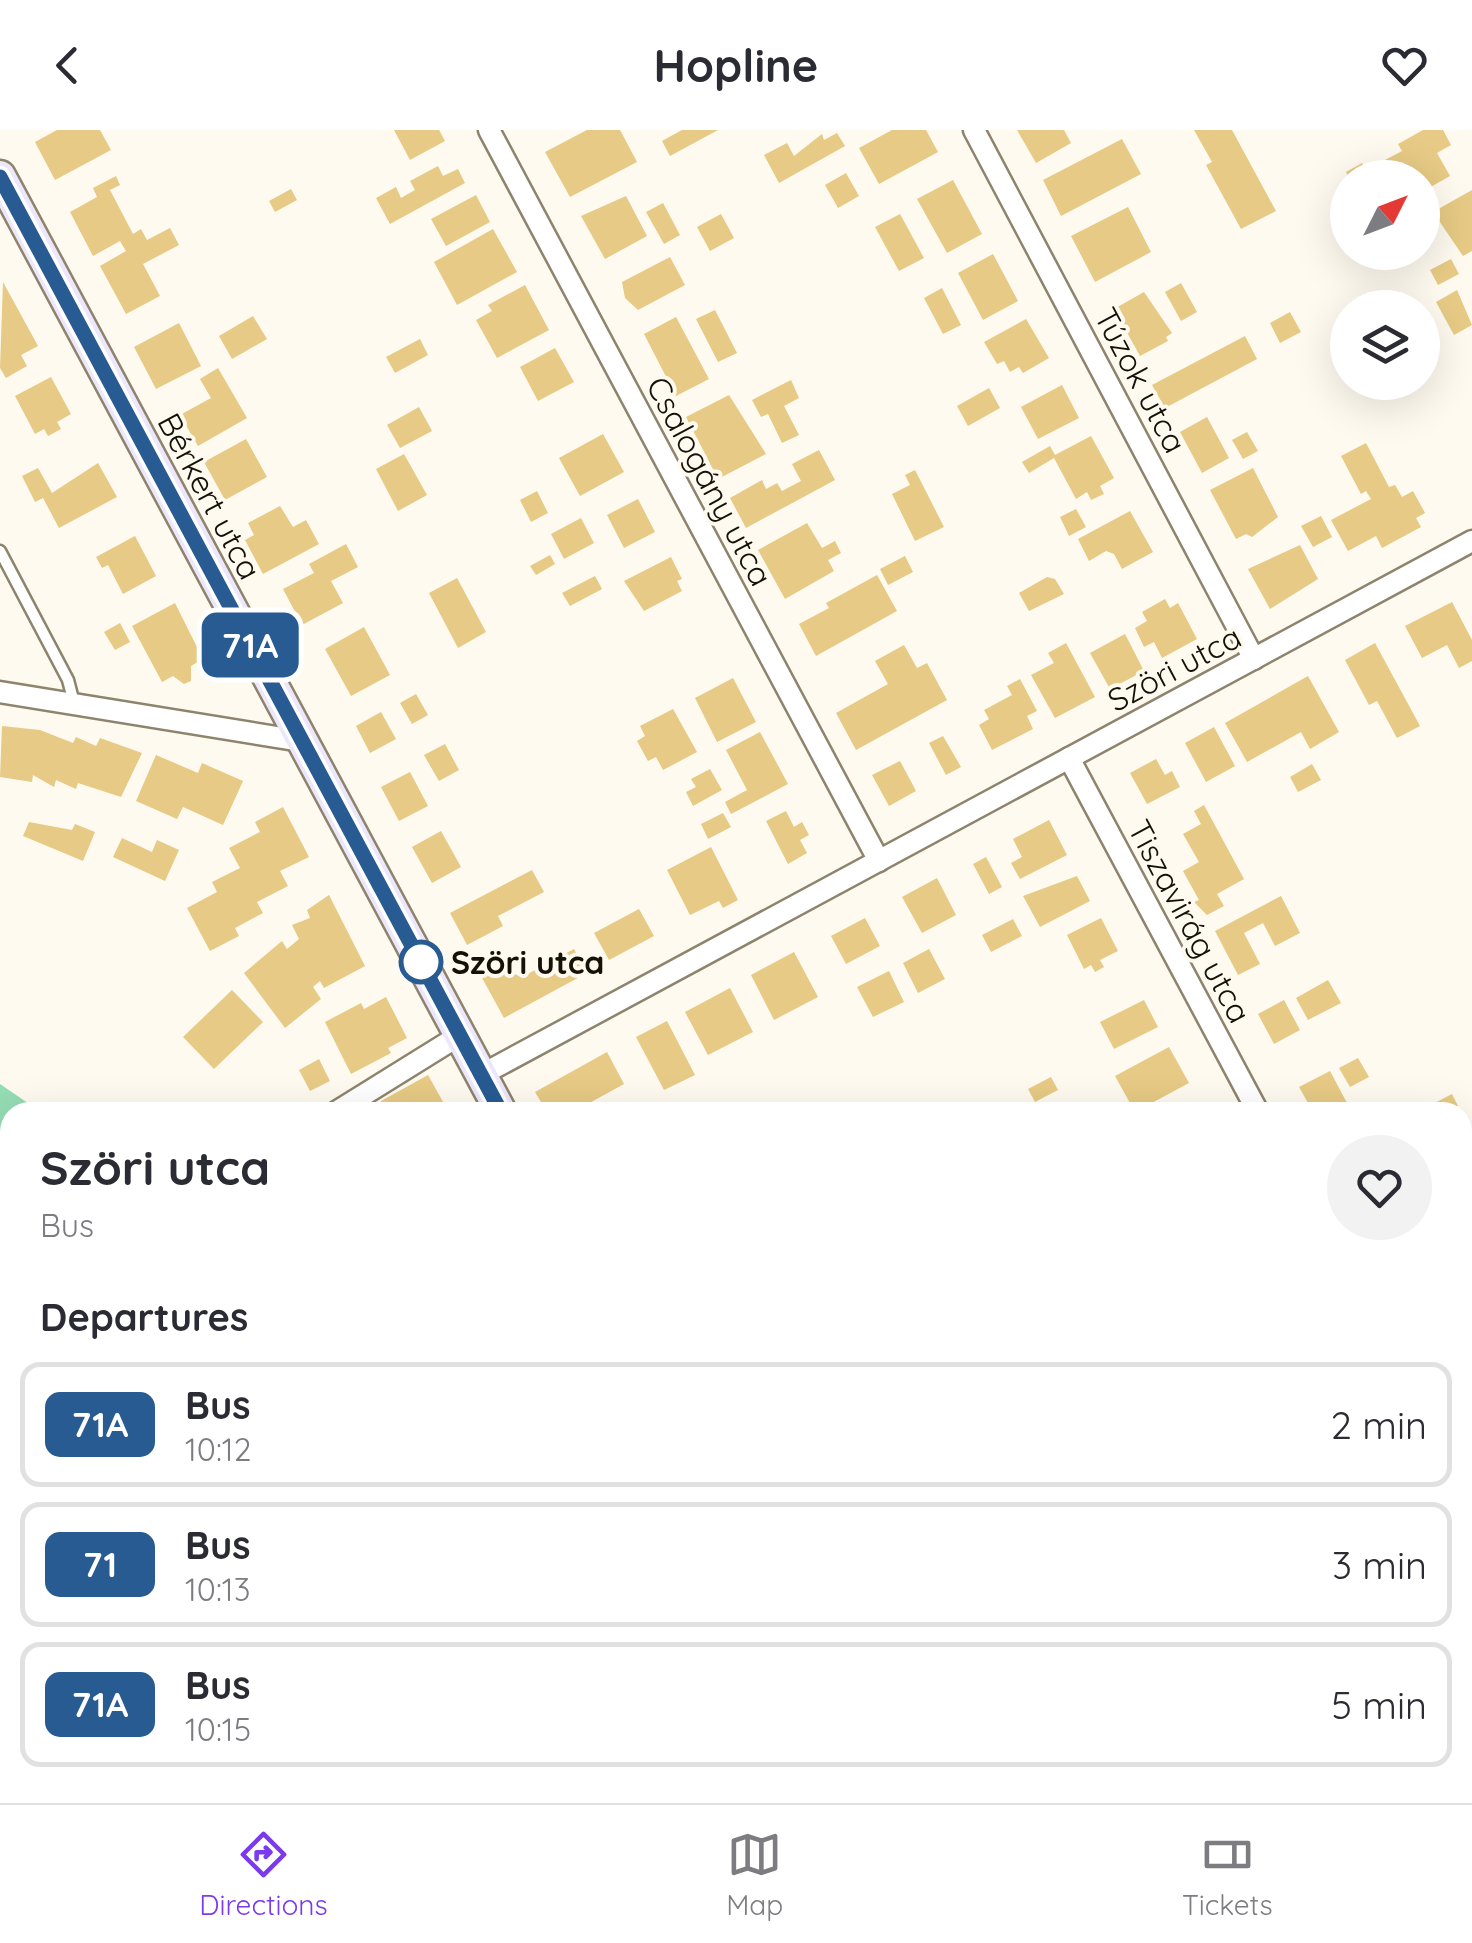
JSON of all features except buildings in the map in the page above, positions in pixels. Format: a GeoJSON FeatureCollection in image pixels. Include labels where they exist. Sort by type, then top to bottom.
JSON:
{"type":"FeatureCollection","features":[{"type":"Feature","properties":{"kind":"street","name":"Csalogány utca"},"geometry":{"type":"LineString","coordinates":[[489,130],[879,861]]}},
{"type":"Feature","properties":{"kind":"street","name":"Túzok utca"},"geometry":{"type":"LineString","coordinates":[[974,130],[1254,659]]}},
{"type":"Feature","properties":{"kind":"street","name":"Bérkert utca"},"geometry":{"type":"LineString","coordinates":[[0,176],[496,1102]]}},
{"type":"Feature","properties":{"kind":"street","name":"Szöri utca"},"geometry":{"type":"LineString","coordinates":[[481,1074],[1472,542]]}},
{"type":"Feature","properties":{"kind":"street"},"geometry":{"type":"LineString","coordinates":[[0,692],[301,741]]}},
{"type":"Feature","properties":{"kind":"street","name":"Tiszavirág utca"},"geometry":{"type":"LineString","coordinates":[[1069,758],[1253,1102]]}},
{"type":"Feature","properties":{"kind":"street"},"geometry":{"type":"LineString","coordinates":[[352,1102],[460,1035]]}},
{"type":"Feature","properties":{"kind":"lane"},"geometry":{"type":"LineString","coordinates":[[0,552],[68,680],[75,704]]}},
{"type":"Feature","properties":{"kind":"green space"},"geometry":{"type":"Polygon","coordinates":[[[0,1084],[26,1102],[0,1102],[0,1084]]]}},
{"type":"Feature","properties":{"kind":"bus line","name":"71A"},"geometry":{"type":"LineString","coordinates":[[0,177],[496,1102]]}},
{"type":"Feature","properties":{"kind":"place","name":"Szöri utca"},"geometry":{"type":"Point","coordinates":[421,962]}}]}
